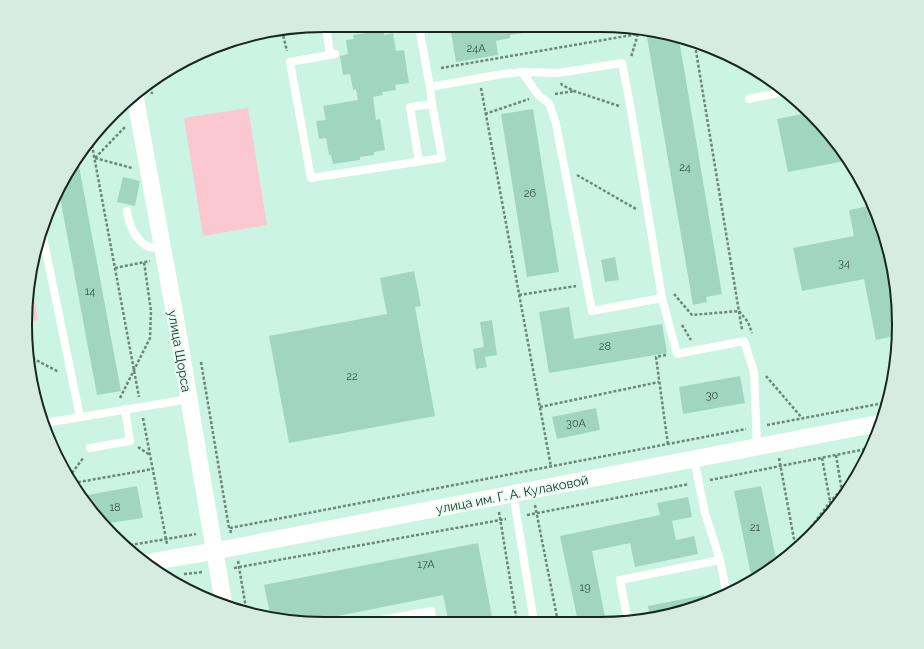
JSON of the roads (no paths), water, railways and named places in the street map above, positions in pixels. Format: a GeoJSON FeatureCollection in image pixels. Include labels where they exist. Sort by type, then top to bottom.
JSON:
{"type":"FeatureCollection","features":[{"type":"Feature","properties":{"kind":"street","name":"улица Щорса"},"geometry":{"type":"LineString","coordinates":[[136,101],[223,598]]}},
{"type":"Feature","properties":{"kind":"street","name":"улица им. Г. А. Кулаковой"},"geometry":{"type":"LineString","coordinates":[[152,561],[215,551],[874,424]]}},
{"type":"Feature","properties":{"kind":"lane"},"geometry":{"type":"LineString","coordinates":[[327,32],[332,55],[290,62],[311,178],[442,158],[420,32]]}},
{"type":"Feature","properties":{"kind":"lane"},"geometry":{"type":"LineString","coordinates":[[430,87],[522,72],[558,73],[622,63],[662,298],[677,354],[744,341],[754,372],[757,446]]}},
{"type":"Feature","properties":{"kind":"lane"},"geometry":{"type":"LineString","coordinates":[[522,72],[539,96],[549,104],[556,124],[592,311],[662,298]]}},
{"type":"Feature","properties":{"kind":"lane"},"geometry":{"type":"LineString","coordinates":[[749,99],[779,93]]}},
{"type":"Feature","properties":{"kind":"lane"},"geometry":{"type":"LineString","coordinates":[[418,162],[410,107],[432,104]]}},
{"type":"Feature","properties":{"kind":"lane"},"geometry":{"type":"LineString","coordinates":[[128,211],[129,222],[138,240],[163,253]]}},
{"type":"Feature","properties":{"kind":"lane"},"geometry":{"type":"LineString","coordinates":[[44,242],[80,416]]}},
{"type":"Feature","properties":{"kind":"lane"},"geometry":{"type":"LineString","coordinates":[[49,422],[188,398]]}},
{"type":"Feature","properties":{"kind":"lane"},"geometry":{"type":"LineString","coordinates":[[90,448],[130,441],[125,409]]}},
{"type":"Feature","properties":{"kind":"lane"},"geometry":{"type":"LineString","coordinates":[[694,459],[705,513],[720,560],[726,588]]}},
{"type":"Feature","properties":{"kind":"lane"},"geometry":{"type":"LineString","coordinates":[[513,493],[533,617]]}},
{"type":"Feature","properties":{"kind":"lane"},"geometry":{"type":"LineString","coordinates":[[627,615],[620,580],[720,560]]}},
{"type":"Feature","properties":{"kind":"lane"},"geometry":{"type":"LineString","coordinates":[[398,617],[431,611],[432,617]]}}]}
